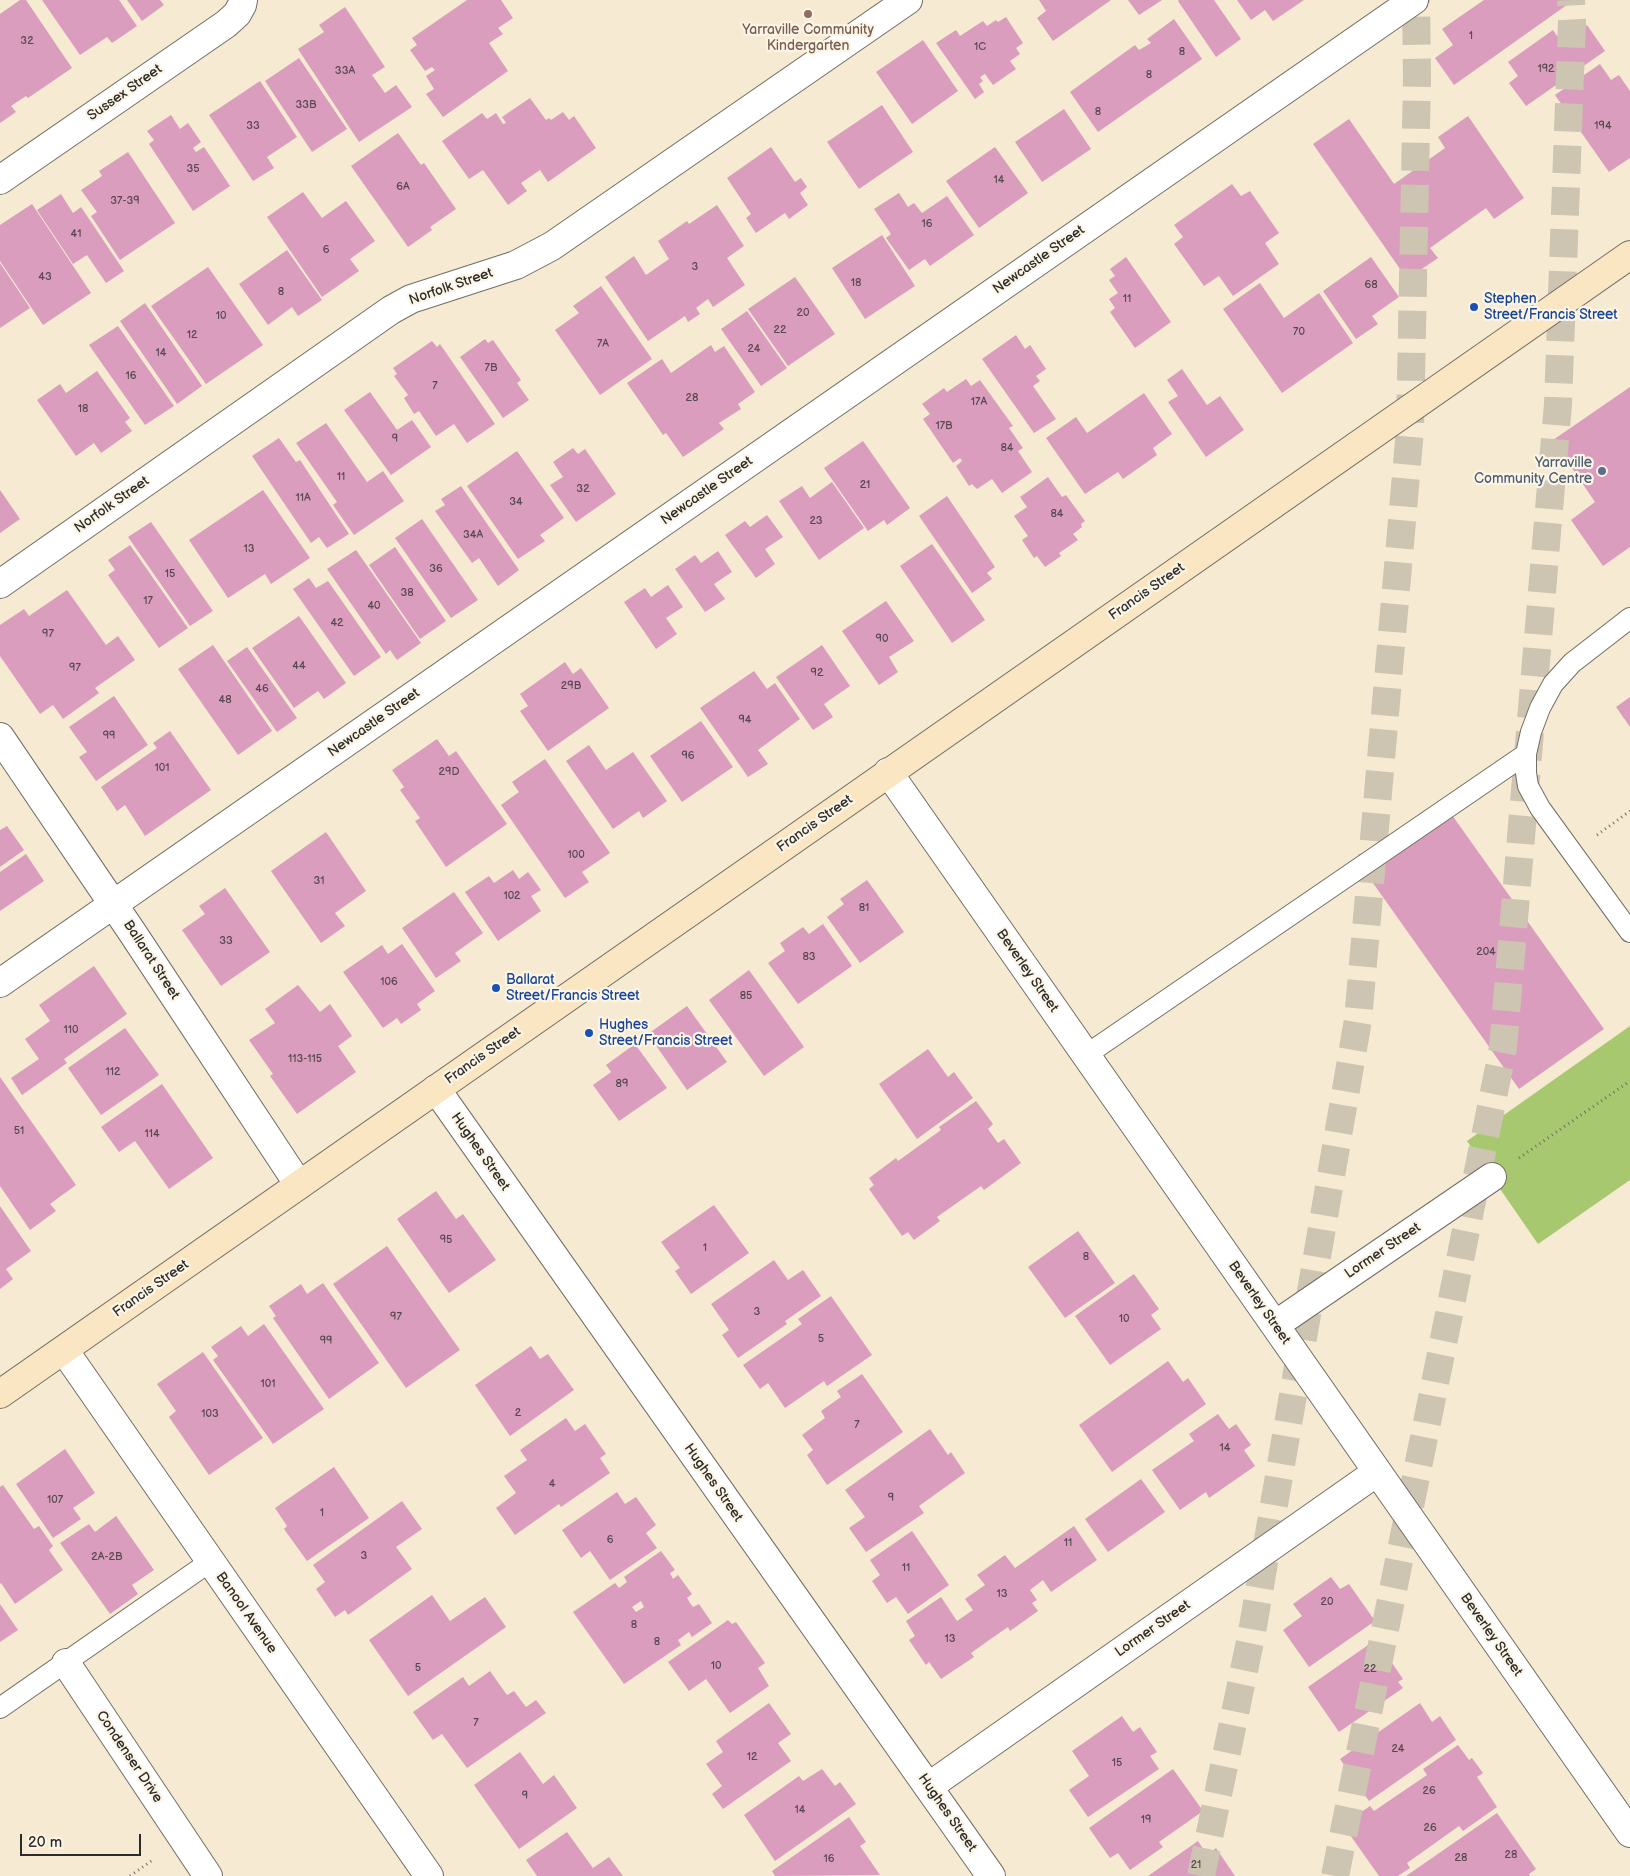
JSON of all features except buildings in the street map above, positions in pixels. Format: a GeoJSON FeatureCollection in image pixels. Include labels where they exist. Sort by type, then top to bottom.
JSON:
{"type":"FeatureCollection","features":[{"type":"Feature","properties":{"kind":"main road","name":"Francis Street"},"geometry":{"type":"LineString","coordinates":[[0,1394],[1630,255]]}},
{"type":"Feature","properties":{"kind":"street","name":"Sussex Street"},"geometry":{"type":"LineString","coordinates":[[0,180],[226,24],[237,14],[243,0]]}},
{"type":"Feature","properties":{"kind":"street","name":"Norfolk Street"},"geometry":{"type":"LineString","coordinates":[[0,584],[391,310],[411,299],[516,265],[552,246],[908,0]]}},
{"type":"Feature","properties":{"kind":"street","name":"Newcastle Street"},"geometry":{"type":"LineString","coordinates":[[0,983],[1414,0]]}},
{"type":"Feature","properties":{"kind":"street","name":"Ballarat Street"},"geometry":{"type":"LineString","coordinates":[[0,737],[299,1185]]}},
{"type":"Feature","properties":{"kind":"street","name":"Beverley Street"},"geometry":{"type":"LineString","coordinates":[[888,772],[1630,1833]]}},
{"type":"Feature","properties":{"kind":"street","name":"Hughes Street"},"geometry":{"type":"LineString","coordinates":[[436,1089],[991,1876]]}},
{"type":"Feature","properties":{"kind":"street","name":"Lormer Street"},"geometry":{"type":"LineString","coordinates":[[1275,1325],[1492,1177]]}},
{"type":"Feature","properties":{"kind":"street","name":"Banool Avenue"},"geometry":{"type":"LineString","coordinates":[[64,1350],[428,1876]]}},
{"type":"Feature","properties":{"kind":"street","name":"Lormer Street"},"geometry":{"type":"LineString","coordinates":[[928,1787],[1377,1472]]}},
{"type":"Feature","properties":{"kind":"street","name":"Condenser Drive"},"geometry":{"type":"LineString","coordinates":[[66,1664],[208,1876]]}},
{"type":"Feature","properties":{"kind":"lane"},"geometry":{"type":"LineString","coordinates":[[1630,618],[1572,663],[1553,684],[1540,708],[1531,732],[1526,754],[1526,773],[1533,796],[1630,932]]}},
{"type":"Feature","properties":{"kind":"lane"},"geometry":{"type":"LineString","coordinates":[[1086,1055],[1526,754]]}},
{"type":"Feature","properties":{"kind":"lane"},"geometry":{"type":"LineString","coordinates":[[0,1708],[211,1562]]}},
{"type":"Feature","properties":{"kind":"path"},"geometry":{"type":"LineString","coordinates":[[1572,853],[1630,812]]}},
{"type":"Feature","properties":{"kind":"path"},"geometry":{"type":"LineString","coordinates":[[1492,1177],[1630,1081]]}},
{"type":"Feature","properties":{"kind":"green space"},"geometry":{"type":"Polygon","coordinates":[[[1630,1026],[1630,1180],[1538,1244],[1467,1141],[1630,1026]]]}},
{"type":"Feature","properties":{"kind":"tunnel"},"geometry":{"type":"LineString","coordinates":[[1201,1876],[1252,1632],[1358,1020],[1410,430],[1417,78],[1416,0]]}},
{"type":"Feature","properties":{"kind":"tunnel"},"geometry":{"type":"LineString","coordinates":[[1335,1876],[1503,1048],[1558,404],[1572,21],[1571,0]]}},
{"type":"Feature","properties":{"kind":"place","name":"Yarraville Community Kindergarten"},"geometry":{"type":"Point","coordinates":[808,14]}},
{"type":"Feature","properties":{"kind":"place","name":"Stephen Street/Francis Street"},"geometry":{"type":"Point","coordinates":[1474,307]}},
{"type":"Feature","properties":{"kind":"place","name":"Yarraville Community Centre"},"geometry":{"type":"Point","coordinates":[1602,471]}},
{"type":"Feature","properties":{"kind":"place","name":"Ballarat Street/Francis Street"},"geometry":{"type":"Point","coordinates":[496,988]}},
{"type":"Feature","properties":{"kind":"place","name":"Hughes Street/Francis Street"},"geometry":{"type":"Point","coordinates":[589,1033]}}]}
